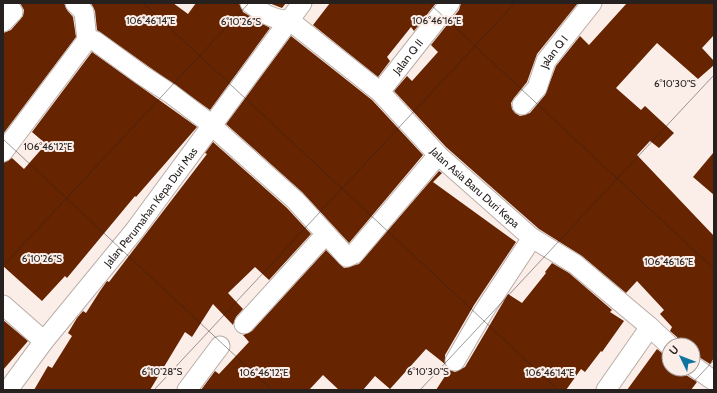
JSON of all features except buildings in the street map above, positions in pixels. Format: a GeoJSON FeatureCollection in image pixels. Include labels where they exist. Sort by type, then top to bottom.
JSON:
{"type":"FeatureCollection","features":[{"type":"Feature","properties":{"kind":"street"},"geometry":{"type":"LineString","coordinates":[[3,22],[13,12],[7,3]]}},
{"type":"Feature","properties":{"kind":"street"},"geometry":{"type":"LineString","coordinates":[[3,152],[87,40],[84,12],[75,3]]}},
{"type":"Feature","properties":{"kind":"street"},"geometry":{"type":"LineString","coordinates":[[250,3],[270,17],[277,20],[289,20]]}},
{"type":"Feature","properties":{"kind":"street","name":"Jalan Perumahan Kepa Duri Mas"},"geometry":{"type":"LineString","coordinates":[[8,390],[44,341],[135,230],[302,3]]}},
{"type":"Feature","properties":{"kind":"street","name":"Jalan Q II"},"geometry":{"type":"LineString","coordinates":[[380,92],[450,3]]}},
{"type":"Feature","properties":{"kind":"street","name":"Jalan Q I"},"geometry":{"type":"LineString","coordinates":[[522,104],[537,88],[546,60],[592,3]]}},
{"type":"Feature","properties":{"kind":"street","name":"Jalan Asia Baru Duri Kepa"},"geometry":{"type":"LineString","coordinates":[[289,20],[380,92],[438,155],[532,238],[575,264],[661,337]]}},
{"type":"Feature","properties":{"kind":"street"},"geometry":{"type":"LineString","coordinates":[[87,40],[90,39],[95,41],[136,72],[171,94],[212,126],[295,200],[345,255],[350,257],[438,155]]}},
{"type":"Feature","properties":{"kind":"street"},"geometry":{"type":"LineString","coordinates":[[244,324],[326,234]]}},
{"type":"Feature","properties":{"kind":"street"},"geometry":{"type":"LineString","coordinates":[[455,361],[484,311],[532,238]]}},
{"type":"Feature","properties":{"kind":"street"},"geometry":{"type":"LineString","coordinates":[[3,305],[44,341]]}},
{"type":"Feature","properties":{"kind":"street"},"geometry":{"type":"LineString","coordinates":[[606,390],[650,327]]}},
{"type":"Feature","properties":{"kind":"street"},"geometry":{"type":"LineString","coordinates":[[187,390],[220,346]]}},
{"type":"Feature","properties":{"kind":"street"},"geometry":{"type":"LineString","coordinates":[[701,372],[714,381]]}}]}
